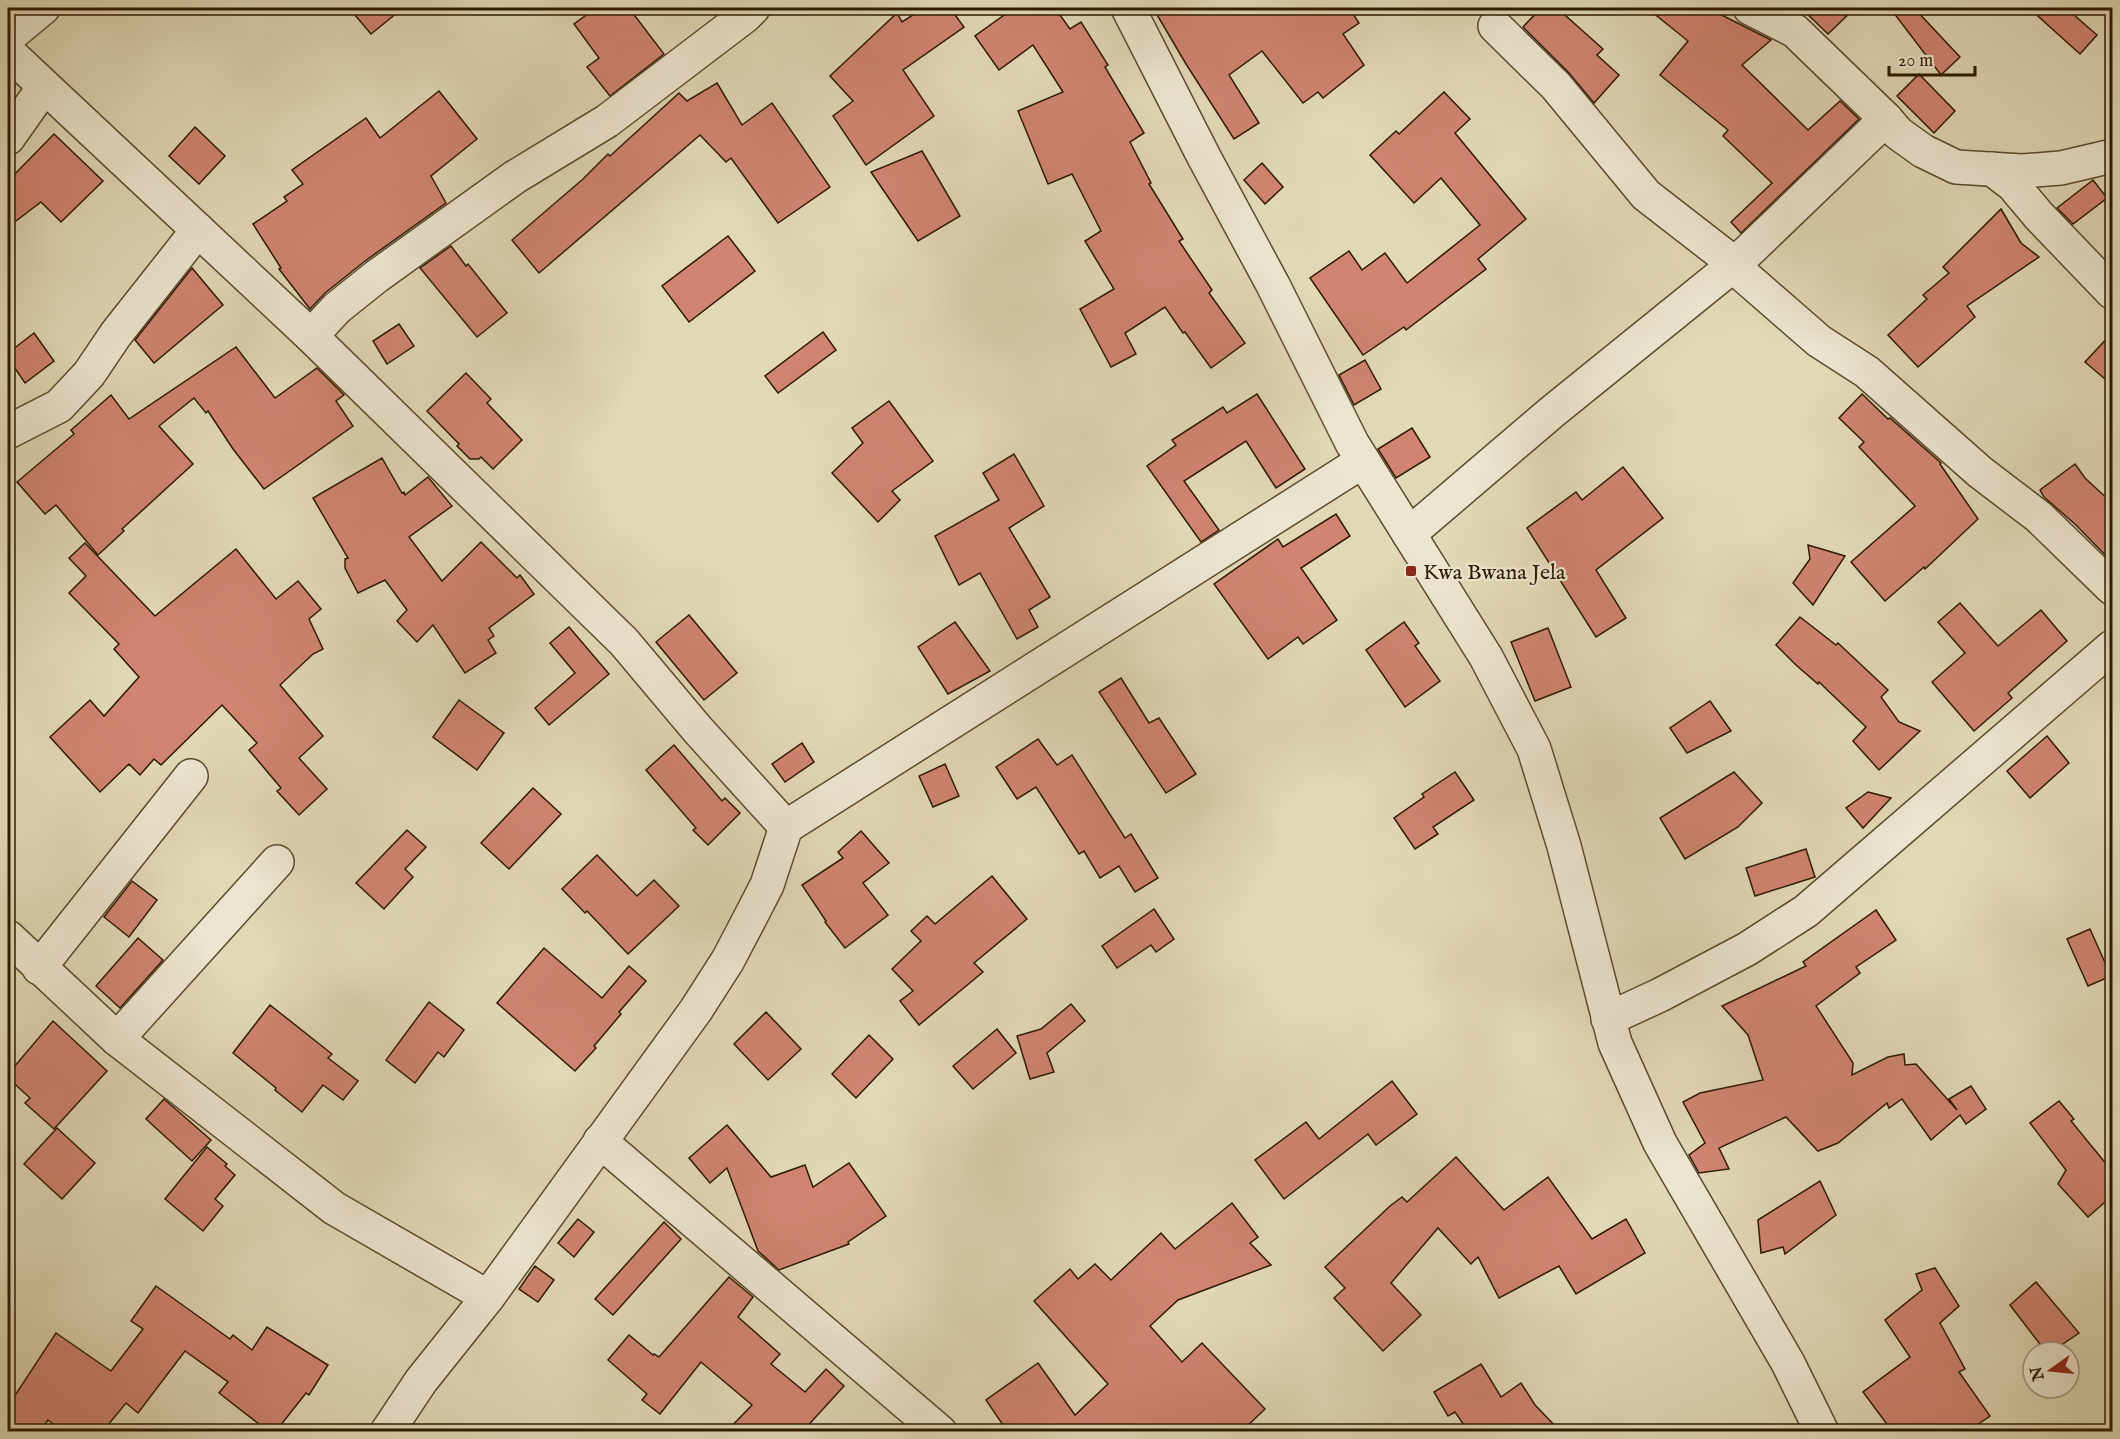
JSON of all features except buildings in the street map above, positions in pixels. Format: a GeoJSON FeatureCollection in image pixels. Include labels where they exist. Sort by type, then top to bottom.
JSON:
{"type":"FeatureCollection","features":[{"type":"Feature","properties":{"kind":"street"},"geometry":{"type":"LineString","coordinates":[[8,37],[43,8]]}},
{"type":"Feature","properties":{"kind":"street"},"geometry":{"type":"LineString","coordinates":[[311,336],[337,308],[377,276],[515,177],[607,121],[753,8]]}},
{"type":"Feature","properties":{"kind":"street"},"geometry":{"type":"LineString","coordinates":[[1128,8],[1273,285],[1352,443],[1486,657],[1534,749],[1564,846],[1615,1043],[1660,1143],[1788,1363],[1822,1431]]}},
{"type":"Feature","properties":{"kind":"street"},"geometry":{"type":"LineString","coordinates":[[1750,8],[1795,31],[1886,118],[1898,133],[1923,152],[1956,167],[2022,171],[2061,168],[2112,156]]}},
{"type":"Feature","properties":{"kind":"street"},"geometry":{"type":"LineString","coordinates":[[1495,26],[1556,86],[1646,195],[1735,264],[1734,267],[1819,341],[1867,372],[1980,472],[2039,517],[2112,588]]}},
{"type":"Feature","properties":{"kind":"street"},"geometry":{"type":"LineString","coordinates":[[8,52],[311,336],[624,642],[698,730],[786,827]]}},
{"type":"Feature","properties":{"kind":"street"},"geometry":{"type":"LineString","coordinates":[[8,138],[44,87]]}},
{"type":"Feature","properties":{"kind":"street"},"geometry":{"type":"LineString","coordinates":[[1409,534],[1552,412],[1735,264],[1886,118]]}},
{"type":"Feature","properties":{"kind":"street"},"geometry":{"type":"LineString","coordinates":[[1992,169],[2013,185],[2039,216],[2112,292]]}},
{"type":"Feature","properties":{"kind":"street"},"geometry":{"type":"LineString","coordinates":[[8,432],[58,406],[89,374],[116,334],[198,230]]}},
{"type":"Feature","properties":{"kind":"street"},"geometry":{"type":"LineString","coordinates":[[387,1431],[421,1381],[489,1297],[696,1010],[728,960],[767,885],[786,827],[1363,461]]}},
{"type":"Feature","properties":{"kind":"street"},"geometry":{"type":"LineString","coordinates":[[1608,1019],[1660,995],[1747,949],[1806,911],[2112,647]]}},
{"type":"Feature","properties":{"kind":"street"},"geometry":{"type":"LineString","coordinates":[[39,968],[191,776]]}},
{"type":"Feature","properties":{"kind":"street"},"geometry":{"type":"LineString","coordinates":[[117,1039],[277,861]]}},
{"type":"Feature","properties":{"kind":"street"},"geometry":{"type":"LineString","coordinates":[[8,937],[117,1039],[334,1208],[489,1297]]}},
{"type":"Feature","properties":{"kind":"street"},"geometry":{"type":"LineString","coordinates":[[600,1141],[940,1431]]}},
{"type":"Feature","properties":{"kind":"place","name":"Kwa Bwana Jela"},"geometry":{"type":"Point","coordinates":[1411,571]}}]}
